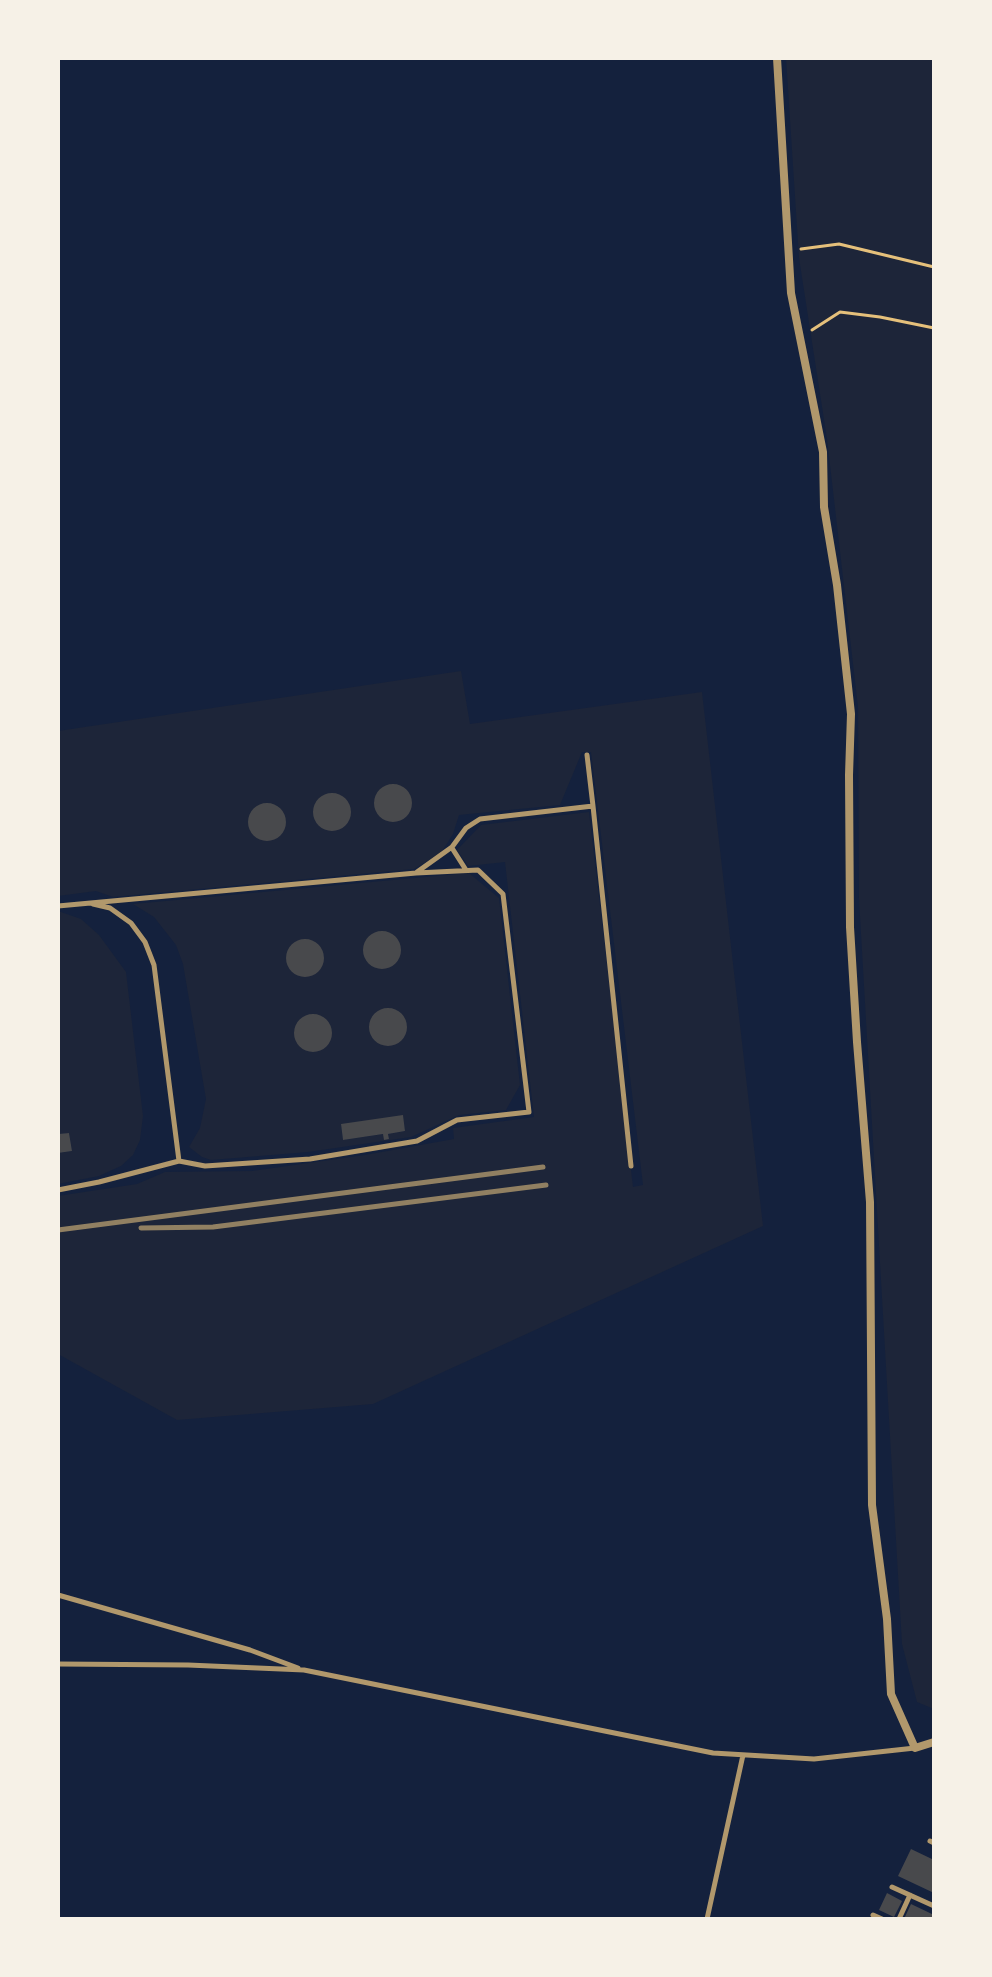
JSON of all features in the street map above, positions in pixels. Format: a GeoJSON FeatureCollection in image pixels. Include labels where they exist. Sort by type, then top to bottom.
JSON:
{"type":"FeatureCollection","features":[{"type":"Feature","properties":{"kind":"street"},"geometry":{"type":"LineString","coordinates":[[777,58],[791,293],[823,452],[824,507],[837,585],[851,714],[850,927],[870,1202],[872,1505],[887,1619],[891,1694],[915,1748],[934,1742]]}},
{"type":"Feature","properties":{"kind":"lane"},"geometry":{"type":"LineString","coordinates":[[587,755],[631,1166]]}},
{"type":"Feature","properties":{"kind":"lane"},"geometry":{"type":"LineString","coordinates":[[416,873],[452,847],[466,828],[480,819],[593,806]]}},
{"type":"Feature","properties":{"kind":"lane"},"geometry":{"type":"LineString","coordinates":[[452,847],[466,870]]}},
{"type":"Feature","properties":{"kind":"lane"},"geometry":{"type":"LineString","coordinates":[[58,906],[478,870],[503,894],[529,1112],[457,1120],[417,1141],[310,1159],[205,1166],[179,1161],[58,1190]]}},
{"type":"Feature","properties":{"kind":"lane"},"geometry":{"type":"LineString","coordinates":[[88,903],[110,908],[131,923],[145,942],[154,965],[179,1161]]}},
{"type":"Feature","properties":{"kind":"lane"},"geometry":{"type":"LineString","coordinates":[[58,1595],[250,1650],[304,1670],[713,1753],[814,1759],[915,1748]]}},
{"type":"Feature","properties":{"kind":"lane"},"geometry":{"type":"LineString","coordinates":[[58,1664],[304,1670]]}},
{"type":"Feature","properties":{"kind":"lane"},"geometry":{"type":"LineString","coordinates":[[707,1919],[743,1755]]}},
{"type":"Feature","properties":{"kind":"lane"},"geometry":{"type":"LineString","coordinates":[[892,1887],[934,1906]]}},
{"type":"Feature","properties":{"kind":"lane"},"geometry":{"type":"LineString","coordinates":[[899,1919],[910,1895]]}},
{"type":"Feature","properties":{"kind":"lane"},"geometry":{"type":"LineString","coordinates":[[873,1915],[882,1919]]}},
{"type":"Feature","properties":{"kind":"path"},"geometry":{"type":"LineString","coordinates":[[789,250],[839,244],[934,267]]}},
{"type":"Feature","properties":{"kind":"path"},"geometry":{"type":"LineString","coordinates":[[801,336],[840,312],[934,328]]}},
{"type":"Feature","properties":{"kind":"shaded area"},"geometry":{"type":"Polygon","coordinates":[[[786,58],[934,58],[934,1709],[917,1702],[902,1644],[859,899],[858,707],[827,439],[799,258],[786,58]]]}},
{"type":"Feature","properties":{"kind":"shaded area"},"geometry":{"type":"Polygon","coordinates":[[[461,671],[470,724],[702,692],[763,1226],[373,1404],[177,1420],[58,1354],[58,1196],[137,1184],[165,1172],[252,1171],[365,1155],[454,1139],[453,1128],[534,1117],[505,862],[468,866],[457,850],[481,825],[589,812],[633,1187],[643,1185],[591,752],[582,752],[560,805],[459,815],[453,834],[441,853],[414,869],[113,897],[96,891],[58,896],[58,731],[461,671]],[[393,784],[381,789],[374,801],[378,814],[393,821],[405,817],[412,805],[406,789],[393,784]],[[329,793],[316,803],[314,816],[319,825],[335,830],[348,820],[350,807],[342,796],[329,793]],[[264,804],[253,810],[249,827],[257,838],[270,840],[282,834],[286,821],[278,806],[264,804]]]}},
{"type":"Feature","properties":{"kind":"shaded area"},"geometry":{"type":"Polygon","coordinates":[[[469,873],[499,898],[520,1085],[506,1110],[459,1115],[411,1137],[308,1152],[211,1160],[202,1157],[189,1147],[200,1128],[206,1099],[183,964],[176,945],[154,917],[133,904],[469,873]],[[385,932],[369,936],[364,945],[366,961],[378,968],[394,964],[399,956],[397,939],[385,932]],[[302,939],[290,946],[286,959],[295,973],[308,976],[320,969],[324,956],[318,944],[302,939]],[[389,1008],[376,1013],[370,1025],[375,1041],[387,1046],[400,1041],[407,1026],[401,1014],[389,1008]],[[313,1014],[300,1019],[294,1031],[300,1047],[312,1052],[325,1047],[331,1035],[326,1020],[313,1014]],[[403,1116],[341,1125],[343,1140],[383,1134],[389,1139],[388,1134],[405,1131],[403,1116]]]}},
{"type":"Feature","properties":{"kind":"shaded area"},"geometry":{"type":"Polygon","coordinates":[[[58,911],[81,919],[99,935],[126,972],[143,1116],[140,1140],[133,1155],[121,1166],[99,1176],[58,1184],[58,1153],[72,1151],[69,1133],[58,1134],[58,911]]]}},
{"type":"Feature","properties":{"kind":"building"},"geometry":{"type":"Polygon","coordinates":[[[393,784],[406,790],[412,803],[406,816],[393,822],[380,816],[374,803],[380,790],[393,784]]]}},
{"type":"Feature","properties":{"kind":"building"},"geometry":{"type":"Polygon","coordinates":[[[332,793],[345,799],[351,812],[345,825],[332,831],[319,825],[313,812],[319,799],[332,793]]]}},
{"type":"Feature","properties":{"kind":"building"},"geometry":{"type":"Polygon","coordinates":[[[267,803],[280,809],[286,822],[280,835],[267,841],[254,835],[248,822],[254,809],[267,803]]]}},
{"type":"Feature","properties":{"kind":"building"},"geometry":{"type":"Polygon","coordinates":[[[382,931],[395,937],[401,950],[395,963],[382,969],[369,963],[363,950],[369,937],[382,931]]]}},
{"type":"Feature","properties":{"kind":"building"},"geometry":{"type":"Polygon","coordinates":[[[305,939],[318,945],[324,958],[318,971],[305,977],[292,971],[286,958],[292,945],[305,939]]]}},
{"type":"Feature","properties":{"kind":"building"},"geometry":{"type":"Polygon","coordinates":[[[388,1008],[401,1014],[407,1027],[401,1040],[388,1046],[375,1040],[369,1027],[375,1014],[388,1008]]]}},
{"type":"Feature","properties":{"kind":"building"},"geometry":{"type":"Polygon","coordinates":[[[313,1014],[326,1020],[332,1033],[326,1046],[313,1052],[300,1046],[294,1033],[300,1020],[313,1014]]]}},
{"type":"Feature","properties":{"kind":"building"},"geometry":{"type":"Polygon","coordinates":[[[403,1115],[405,1131],[388,1134],[389,1139],[384,1140],[383,1134],[343,1140],[341,1124],[403,1115]]]}},
{"type":"Feature","properties":{"kind":"building"},"geometry":{"type":"Polygon","coordinates":[[[69,1133],[72,1151],[58,1153],[58,1134],[69,1133]]]}},
{"type":"Feature","properties":{"kind":"building"},"geometry":{"type":"Polygon","coordinates":[[[911,1849],[934,1860],[934,1893],[898,1876],[911,1849]]]}},
{"type":"Feature","properties":{"kind":"building"},"geometry":{"type":"Polygon","coordinates":[[[887,1893],[902,1901],[894,1917],[879,1910],[887,1893]]]}},
{"type":"Feature","properties":{"kind":"building"},"geometry":{"type":"Polygon","coordinates":[[[911,1904],[934,1915],[934,1919],[904,1919],[911,1904]]]}},
{"type":"Feature","properties":{"kind":"railway"},"geometry":{"type":"LineString","coordinates":[[58,1230],[543,1167]]}},
{"type":"Feature","properties":{"kind":"railway"},"geometry":{"type":"LineString","coordinates":[[141,1228],[213,1227],[546,1185]]}}]}
